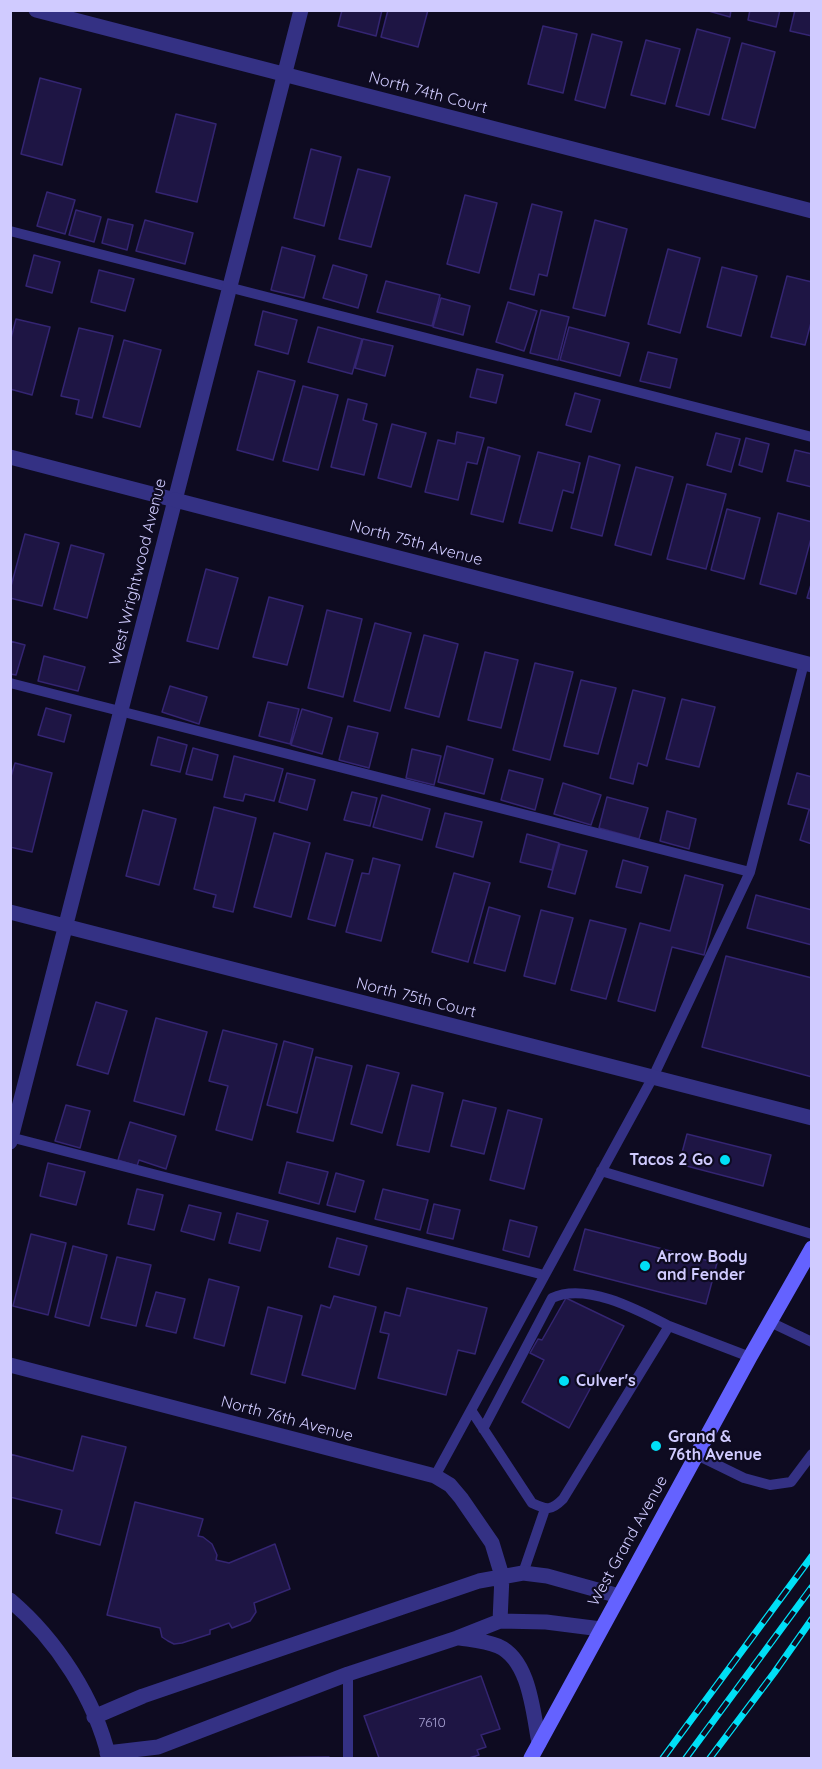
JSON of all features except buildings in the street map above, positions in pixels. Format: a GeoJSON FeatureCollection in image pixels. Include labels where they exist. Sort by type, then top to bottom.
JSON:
{"type":"FeatureCollection","features":[{"type":"Feature","properties":{"kind":"main road","name":"West Grand Avenue"},"geometry":{"type":"LineString","coordinates":[[531,1758],[812,1248]]}},
{"type":"Feature","properties":{"kind":"street","name":"North 74th Court"},"geometry":{"type":"LineString","coordinates":[[36,10],[812,211]]}},
{"type":"Feature","properties":{"kind":"street","name":"West Wrightwood Avenue"},"geometry":{"type":"LineString","coordinates":[[11,1139],[301,10]]}},
{"type":"Feature","properties":{"kind":"street","name":"North 75th Avenue"},"geometry":{"type":"LineString","coordinates":[[10,457],[808,664]]}},
{"type":"Feature","properties":{"kind":"street","name":"North 75th Court"},"geometry":{"type":"LineString","coordinates":[[10,912],[812,1118]]}},
{"type":"Feature","properties":{"kind":"street","name":"North 76th Avenue"},"geometry":{"type":"LineString","coordinates":[[10,1365],[435,1476],[450,1485],[492,1543],[502,1576],[500,1621]]}},
{"type":"Feature","properties":{"kind":"street"},"geometry":{"type":"LineString","coordinates":[[94,1717],[143,1696],[479,1581],[523,1573],[547,1576],[619,1596]]}},
{"type":"Feature","properties":{"kind":"street"},"geometry":{"type":"LineString","coordinates":[[10,1600],[35,1624],[60,1656],[86,1698],[108,1756],[158,1747],[348,1674],[457,1638],[500,1621],[546,1622],[601,1629]]}},
{"type":"Feature","properties":{"kind":"street"},"geometry":{"type":"LineString","coordinates":[[457,1638],[497,1645],[513,1657],[521,1668],[529,1692],[539,1743]]}},
{"type":"Feature","properties":{"kind":"lane"},"geometry":{"type":"LineString","coordinates":[[10,231],[812,437]]}},
{"type":"Feature","properties":{"kind":"lane"},"geometry":{"type":"LineString","coordinates":[[435,1476],[653,1077],[750,872],[808,664]]}},
{"type":"Feature","properties":{"kind":"lane"},"geometry":{"type":"LineString","coordinates":[[10,684],[750,872]]}},
{"type":"Feature","properties":{"kind":"lane"},"geometry":{"type":"LineString","coordinates":[[11,1139],[544,1275]]}},
{"type":"Feature","properties":{"kind":"lane"},"geometry":{"type":"LineString","coordinates":[[601,1171],[812,1234]]}},
{"type":"Feature","properties":{"kind":"lane"},"geometry":{"type":"LineString","coordinates":[[483,1429],[552,1298],[562,1293],[573,1292],[598,1296],[750,1357]]}},
{"type":"Feature","properties":{"kind":"lane"},"geometry":{"type":"LineString","coordinates":[[770,1322],[812,1342]]}},
{"type":"Feature","properties":{"kind":"lane"},"geometry":{"type":"LineString","coordinates":[[471,1410],[532,1503],[545,1509],[555,1507],[563,1499],[669,1326]]}},
{"type":"Feature","properties":{"kind":"lane"},"geometry":{"type":"LineString","coordinates":[[697,1455],[744,1478],[770,1485],[791,1482],[812,1454]]}},
{"type":"Feature","properties":{"kind":"lane"},"geometry":{"type":"LineString","coordinates":[[523,1573],[545,1509]]}},
{"type":"Feature","properties":{"kind":"lane"},"geometry":{"type":"LineString","coordinates":[[348,1674],[348,1758]]}},
{"type":"Feature","properties":{"kind":"railway"},"geometry":{"type":"LineString","coordinates":[[663,1758],[812,1556]]}},
{"type":"Feature","properties":{"kind":"railway"},"geometry":{"type":"LineString","coordinates":[[686,1758],[812,1587]]}},
{"type":"Feature","properties":{"kind":"railway"},"geometry":{"type":"LineString","coordinates":[[710,1758],[812,1619]]}},
{"type":"Feature","properties":{"kind":"place","name":"Tacos 2 Go"},"geometry":{"type":"Point","coordinates":[725,1160]}},
{"type":"Feature","properties":{"kind":"place","name":"Arrow Body and Fender"},"geometry":{"type":"Point","coordinates":[645,1266]}},
{"type":"Feature","properties":{"kind":"place","name":"Culver's"},"geometry":{"type":"Point","coordinates":[564,1381]}},
{"type":"Feature","properties":{"kind":"place","name":"Grand & 76th Avenue"},"geometry":{"type":"Point","coordinates":[656,1446]}}]}
